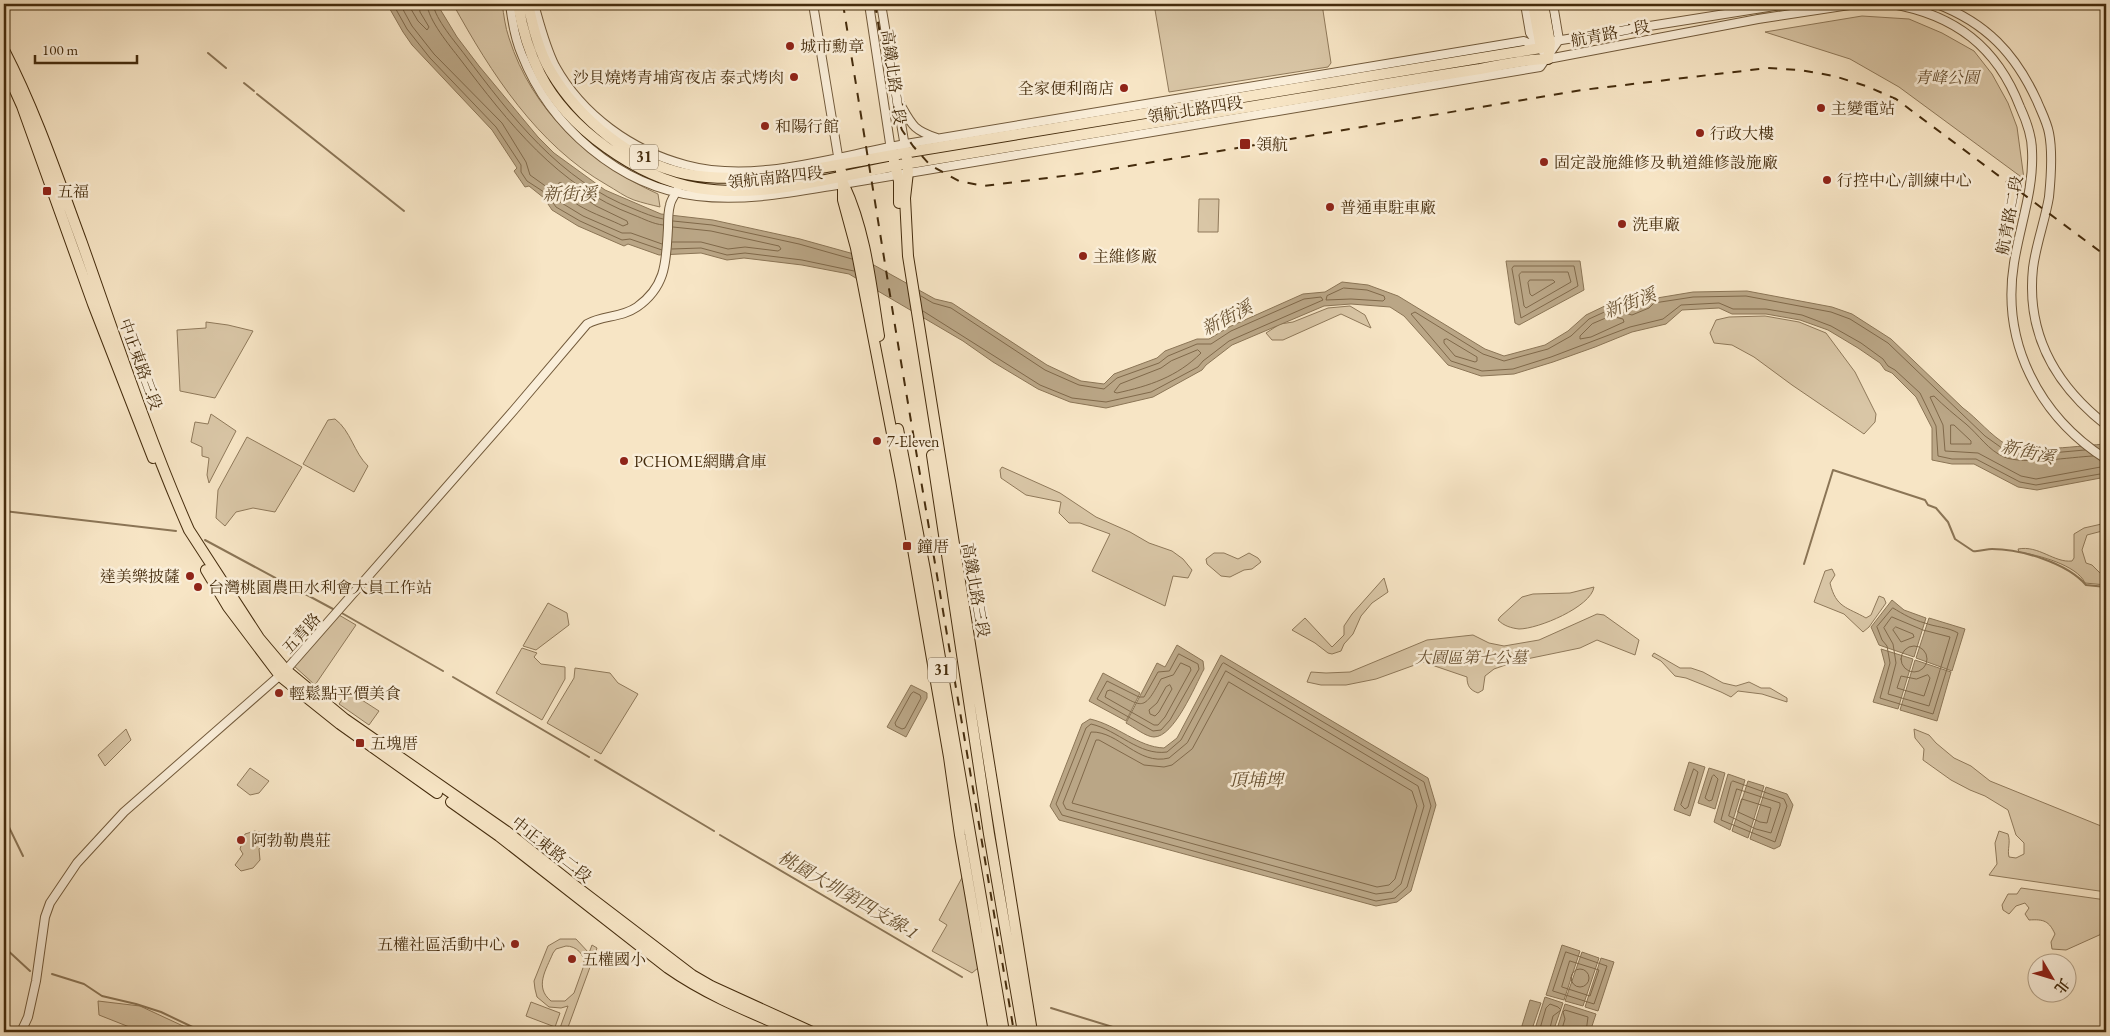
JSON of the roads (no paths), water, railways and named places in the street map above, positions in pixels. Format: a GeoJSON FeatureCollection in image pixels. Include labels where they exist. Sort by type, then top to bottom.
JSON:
{"type":"FeatureCollection","features":[{"type":"Feature","properties":{"kind":"main road","name":"領航南路四段"},"geometry":{"type":"LineString","coordinates":[[518,4],[528,45],[541,77],[574,120],[613,153],[632,164],[678,188],[744,192],[843,180]]}},
{"type":"Feature","properties":{"kind":"main road","name":"領航南路四段"},"geometry":{"type":"LineString","coordinates":[[528,4],[540,48],[551,72],[591,121],[620,145],[658,164],[721,179],[742,179],[839,161]]}},
{"type":"Feature","properties":{"kind":"main road"},"geometry":{"type":"LineString","coordinates":[[1533,4],[1550,44]]}},
{"type":"Feature","properties":{"kind":"main road"},"geometry":{"type":"LineString","coordinates":[[1543,4],[1550,44],[1548,58]]}},
{"type":"Feature","properties":{"kind":"main road","name":"領航北路四段"},"geometry":{"type":"LineString","coordinates":[[839,161],[906,148],[1550,44]]}},
{"type":"Feature","properties":{"kind":"main road","name":"中正東路三段"},"geometry":{"type":"LineString","coordinates":[[4,50],[17,75],[59,177],[148,427],[189,530],[283,673]]}},
{"type":"Feature","properties":{"kind":"main road","name":"領航北路四段"},"geometry":{"type":"LineString","coordinates":[[843,180],[1548,58]]}},
{"type":"Feature","properties":{"kind":"main road","name":"中正東路三段"},"geometry":{"type":"LineString","coordinates":[[4,66],[22,106],[136,417],[183,530],[228,607],[283,673]]}},
{"type":"Feature","properties":{"kind":"main road","name":"高鐵北路三段"},"geometry":{"type":"LineString","coordinates":[[906,148],[905,198],[908,280]]}},
{"type":"Feature","properties":{"kind":"main road","name":"高鐵北路三段"},"geometry":{"type":"LineString","coordinates":[[892,151],[896,170],[908,280],[983,722],[1001,849],[1032,1032]]}},
{"type":"Feature","properties":{"kind":"main road"},"geometry":{"type":"LineString","coordinates":[[839,161],[843,180]]}},
{"type":"Feature","properties":{"kind":"main road","name":"31"},"geometry":{"type":"LineString","coordinates":[[843,180],[851,202],[925,570],[1004,1032]]}},
{"type":"Feature","properties":{"kind":"main road"},"geometry":{"type":"LineString","coordinates":[[871,306],[949,757],[994,1032]]}},
{"type":"Feature","properties":{"kind":"main road","name":"高鐵北路三段"},"geometry":{"type":"LineString","coordinates":[[917,334],[984,802],[1024,1032]]}},
{"type":"Feature","properties":{"kind":"main road","name":"中正東路二段"},"geometry":{"type":"LineString","coordinates":[[283,673],[340,724],[499,836],[668,968],[708,994],[796,1032]]}},
{"type":"Feature","properties":{"kind":"main road","name":"中正東路二段"},"geometry":{"type":"LineString","coordinates":[[283,673],[345,719],[506,831],[581,891],[692,975],[711,986],[812,1032]]}},
{"type":"Feature","properties":{"kind":"main road"},"geometry":{"type":"LineString","coordinates":[[984,802],[1001,849]]}},
{"type":"Feature","properties":{"kind":"main road"},"geometry":{"type":"LineString","coordinates":[[958,818],[975,861]]}},
{"type":"Feature","properties":{"kind":"street","name":"領航南路四段"},"geometry":{"type":"LineString","coordinates":[[510,4],[521,54],[545,99],[568,127],[606,160],[647,182],[678,188]]}},
{"type":"Feature","properties":{"kind":"street","name":"領航南路四段"},"geometry":{"type":"LineString","coordinates":[[534,4],[542,36],[554,64],[565,82],[584,105],[600,121],[629,141],[684,169]]}},
{"type":"Feature","properties":{"kind":"street"},"geometry":{"type":"LineString","coordinates":[[813,4],[839,161]]}},
{"type":"Feature","properties":{"kind":"street","name":"高鐵北路二段"},"geometry":{"type":"LineString","coordinates":[[869,4],[892,151]]}},
{"type":"Feature","properties":{"kind":"street","name":"高鐵北路二段"},"geometry":{"type":"LineString","coordinates":[[881,4],[906,148]]}},
{"type":"Feature","properties":{"kind":"street"},"geometry":{"type":"LineString","coordinates":[[1524,41],[1530,33],[1525,4]]}},
{"type":"Feature","properties":{"kind":"street"},"geometry":{"type":"LineString","coordinates":[[1550,44],[1553,4]]}},
{"type":"Feature","properties":{"kind":"street","name":"航青路二段"},"geometry":{"type":"LineString","coordinates":[[1550,44],[1788,4]]}},
{"type":"Feature","properties":{"kind":"street","name":"航青路二段"},"geometry":{"type":"LineString","coordinates":[[1548,58],[1758,19],[1856,4]]}},
{"type":"Feature","properties":{"kind":"street","name":"航青路二段"},"geometry":{"type":"LineString","coordinates":[[1892,4],[1917,8],[1947,21],[1975,39],[1996,62],[2014,90],[2025,119],[2032,150],[2031,185],[2014,262],[2010,290],[2011,311],[2016,335],[2034,384],[2047,404],[2067,429],[2106,459]]}},
{"type":"Feature","properties":{"kind":"street","name":"航青路二段"},"geometry":{"type":"LineString","coordinates":[[1937,4],[1967,17],[2008,51],[2027,78],[2041,111],[2049,133],[2051,169],[2049,198],[2033,268],[2036,322],[2042,344],[2062,382],[2087,410],[2106,425]]}},
{"type":"Feature","properties":{"kind":"street"},"geometry":{"type":"LineString","coordinates":[[1530,33],[1550,44]]}},
{"type":"Feature","properties":{"kind":"street"},"geometry":{"type":"LineString","coordinates":[[1524,41],[1550,44]]}},
{"type":"Feature","properties":{"kind":"street","name":"領航北路四段"},"geometry":{"type":"LineString","coordinates":[[906,148],[939,139],[1524,41]]}},
{"type":"Feature","properties":{"kind":"street"},"geometry":{"type":"LineString","coordinates":[[897,98],[912,126],[925,134],[939,139]]}},
{"type":"Feature","properties":{"kind":"street"},"geometry":{"type":"LineString","coordinates":[[678,188],[684,169]]}},
{"type":"Feature","properties":{"kind":"street","name":"五青路"},"geometry":{"type":"LineString","coordinates":[[21,1032],[28,1018],[36,981],[45,917],[50,903],[64,880],[124,812],[283,673],[587,324],[596,318],[615,317],[638,306],[660,281],[665,270],[670,204],[678,188]]}},
{"type":"Feature","properties":{"kind":"water","name":"新街溪"},"geometry":{"type":"Polygon","coordinates":[[[387,4],[437,4],[457,37],[479,66],[538,137],[554,153],[605,190],[661,214],[713,220],[800,239],[854,254],[935,299],[952,303],[1047,365],[1081,381],[1104,384],[1114,374],[1157,358],[1165,351],[1197,339],[1209,339],[1229,327],[1303,294],[1325,292],[1342,282],[1368,285],[1398,296],[1485,349],[1504,356],[1545,345],[1568,331],[1586,315],[1611,303],[1627,308],[1637,308],[1651,299],[1693,292],[1747,291],[1832,307],[1852,314],[1891,339],[1963,408],[1995,437],[2007,445],[2015,448],[2040,449],[2106,444],[2106,477],[2037,490],[2018,487],[1974,464],[1952,464],[1932,460],[1932,428],[1916,397],[1892,373],[1885,370],[1880,363],[1828,330],[1800,320],[1766,314],[1732,314],[1719,308],[1682,310],[1666,324],[1632,332],[1553,362],[1514,374],[1481,376],[1448,365],[1404,316],[1390,307],[1351,304],[1324,306],[1232,345],[1202,370],[1153,397],[1106,408],[1070,402],[1038,389],[993,362],[963,341],[849,274],[802,265],[744,258],[727,260],[701,253],[659,255],[628,244],[624,246],[578,226],[552,210],[544,198],[529,186],[525,187],[514,171],[517,168],[492,130],[412,45],[387,4]]]}},
{"type":"Feature","properties":{"kind":"water"},"geometry":{"type":"Polygon","coordinates":[[[1506,261],[1580,261],[1584,290],[1519,325],[1515,323],[1506,261]]]}},
{"type":"Feature","properties":{"kind":"water"},"geometry":{"type":"Polygon","coordinates":[[[1892,600],[1904,610],[1926,618],[1914,657],[1879,645],[1871,627],[1892,600]]]}},
{"type":"Feature","properties":{"kind":"water"},"geometry":{"type":"Polygon","coordinates":[[[1929,618],[1965,629],[1952,671],[1916,658],[1929,618]]]}},
{"type":"Feature","properties":{"kind":"water"},"geometry":{"type":"Polygon","coordinates":[[[1177,645],[1203,661],[1204,669],[1183,709],[1169,729],[1162,735],[1151,737],[1126,723],[1157,663],[1165,667],[1177,645]]]}},
{"type":"Feature","properties":{"kind":"water"},"geometry":{"type":"Polygon","coordinates":[[[1881,649],[1913,659],[1898,709],[1873,702],[1885,664],[1881,649]]]}},
{"type":"Feature","properties":{"kind":"water","name":"頂埔埤"},"geometry":{"type":"Polygon","coordinates":[[[1221,655],[1428,778],[1436,805],[1411,891],[1397,902],[1376,906],[1059,820],[1050,806],[1082,724],[1090,719],[1145,744],[1164,748],[1177,738],[1221,655]]]}},
{"type":"Feature","properties":{"kind":"water"},"geometry":{"type":"Polygon","coordinates":[[[1915,660],[1951,672],[1937,721],[1900,710],[1915,660]]]}},
{"type":"Feature","properties":{"kind":"water"},"geometry":{"type":"Polygon","coordinates":[[[1103,673],[1140,693],[1126,721],[1089,701],[1103,673]]]}},
{"type":"Feature","properties":{"kind":"water"},"geometry":{"type":"Polygon","coordinates":[[[911,685],[927,693],[927,698],[906,737],[887,727],[911,685]]]}},
{"type":"Feature","properties":{"kind":"water"},"geometry":{"type":"Polygon","coordinates":[[[1689,762],[1705,767],[1690,816],[1674,810],[1689,762]]]}},
{"type":"Feature","properties":{"kind":"water"},"geometry":{"type":"Polygon","coordinates":[[[1709,768],[1725,773],[1715,809],[1698,803],[1709,768]]]}},
{"type":"Feature","properties":{"kind":"water"},"geometry":{"type":"Polygon","coordinates":[[[1728,774],[1745,780],[1730,830],[1714,822],[1728,774]]]}},
{"type":"Feature","properties":{"kind":"water"},"geometry":{"type":"Polygon","coordinates":[[[1748,781],[1764,786],[1748,838],[1732,831],[1748,781]]]}},
{"type":"Feature","properties":{"kind":"water"},"geometry":{"type":"Polygon","coordinates":[[[1766,787],[1787,794],[1793,805],[1780,846],[1774,849],[1750,839],[1766,787]]]}},
{"type":"Feature","properties":{"kind":"water"},"geometry":{"type":"Polygon","coordinates":[[[1562,945],[1580,951],[1564,1000],[1546,995],[1562,945]]]}},
{"type":"Feature","properties":{"kind":"water"},"geometry":{"type":"Polygon","coordinates":[[[1582,952],[1599,958],[1583,1006],[1565,1001],[1582,952]]]}},
{"type":"Feature","properties":{"kind":"water"},"geometry":{"type":"Polygon","coordinates":[[[1601,958],[1614,962],[1598,1011],[1585,1007],[1601,958]]]}},
{"type":"Feature","properties":{"kind":"water"},"geometry":{"type":"Polygon","coordinates":[[[1545,997],[1563,1003],[1553,1032],[1534,1032],[1545,997]]]}},
{"type":"Feature","properties":{"kind":"water"},"geometry":{"type":"Polygon","coordinates":[[[1530,1000],[1541,1003],[1531,1032],[1520,1032],[1530,1000]]]}},
{"type":"Feature","properties":{"kind":"water"},"geometry":{"type":"Polygon","coordinates":[[[1565,1004],[1596,1014],[1590,1032],[1556,1032],[1565,1004]]]}},
{"type":"Feature","properties":{"kind":"waterway"},"geometry":{"type":"LineString","coordinates":[[208,53],[226,68]]}},
{"type":"Feature","properties":{"kind":"waterway"},"geometry":{"type":"LineString","coordinates":[[244,83],[254,91]]}},
{"type":"Feature","properties":{"kind":"waterway"},"geometry":{"type":"LineString","coordinates":[[257,94],[404,211]]}},
{"type":"Feature","properties":{"kind":"waterway"},"geometry":{"type":"LineString","coordinates":[[1804,564],[1833,470],[1925,500],[1928,505],[1936,508],[1948,522],[1955,539],[1973,551],[1992,549],[2029,555],[2056,564],[2078,577],[2086,585],[2106,587]]}},
{"type":"Feature","properties":{"kind":"waterway","name":"桃園大圳第四支線-1"},"geometry":{"type":"LineString","coordinates":[[4,511],[176,531]]}},
{"type":"Feature","properties":{"kind":"waterway","name":"桃園大圳第四支線-1"},"geometry":{"type":"LineString","coordinates":[[205,540],[333,609]]}},
{"type":"Feature","properties":{"kind":"waterway","name":"桃園大圳第四支線-1"},"geometry":{"type":"LineString","coordinates":[[340,612],[443,671]]}},
{"type":"Feature","properties":{"kind":"waterway","name":"桃園大圳第四支線-1"},"geometry":{"type":"LineString","coordinates":[[453,677],[589,757]]}},
{"type":"Feature","properties":{"kind":"waterway","name":"桃園大圳第四支線-1"},"geometry":{"type":"LineString","coordinates":[[595,760],[714,831]]}},
{"type":"Feature","properties":{"kind":"waterway"},"geometry":{"type":"LineString","coordinates":[[4,817],[23,856]]}},
{"type":"Feature","properties":{"kind":"waterway","name":"桃園大圳第四支線-1"},"geometry":{"type":"LineString","coordinates":[[720,835],[962,977]]}},
{"type":"Feature","properties":{"kind":"waterway"},"geometry":{"type":"LineString","coordinates":[[4,947],[30,971]]}},
{"type":"Feature","properties":{"kind":"waterway"},"geometry":{"type":"LineString","coordinates":[[52,974],[84,984],[102,996],[161,1012],[203,1032]]}},
{"type":"Feature","properties":{"kind":"waterway","name":"桃園大圳第四支線-1"},"geometry":{"type":"LineString","coordinates":[[1051,1008],[1129,1032]]}},
{"type":"Feature","properties":{"kind":"waterway"},"geometry":{"type":"LineString","coordinates":[[4,1026],[16,1032]]}},
{"type":"Feature","properties":{"kind":"railway"},"geometry":{"type":"LineString","coordinates":[[843,4],[897,338],[1014,1032]]}},
{"type":"Feature","properties":{"kind":"railway"},"geometry":{"type":"LineString","coordinates":[[875,4],[891,100],[902,130],[930,165],[959,181],[984,186],[1094,172],[1582,90],[1768,68],[1800,70],[1834,76],[1866,86],[1896,99],[2106,256]]}},
{"type":"Feature","properties":{"kind":"place","name":"城市勳章"},"geometry":{"type":"Point","coordinates":[790,46]}},
{"type":"Feature","properties":{"kind":"place","name":"沙貝燒烤青埔宵夜店 泰式烤肉"},"geometry":{"type":"Point","coordinates":[794,77]}},
{"type":"Feature","properties":{"kind":"place","name":"全家便利商店"},"geometry":{"type":"Point","coordinates":[1124,88]}},
{"type":"Feature","properties":{"kind":"place","name":"主變電站"},"geometry":{"type":"Point","coordinates":[1821,108]}},
{"type":"Feature","properties":{"kind":"place","name":"和陽行館"},"geometry":{"type":"Point","coordinates":[765,126]}},
{"type":"Feature","properties":{"kind":"place","name":"行政大樓"},"geometry":{"type":"Point","coordinates":[1700,133]}},
{"type":"Feature","properties":{"kind":"place","name":"領航"},"geometry":{"type":"Point","coordinates":[1245,144]}},
{"type":"Feature","properties":{"kind":"place","name":"固定設施維修及軌道維修設施廠"},"geometry":{"type":"Point","coordinates":[1544,162]}},
{"type":"Feature","properties":{"kind":"place","name":"行控中心/訓練中心"},"geometry":{"type":"Point","coordinates":[1827,180]}},
{"type":"Feature","properties":{"kind":"place","name":"五福"},"geometry":{"type":"Point","coordinates":[47,191]}},
{"type":"Feature","properties":{"kind":"place","name":"普通車駐車廠"},"geometry":{"type":"Point","coordinates":[1330,207]}},
{"type":"Feature","properties":{"kind":"place","name":"洗車廠"},"geometry":{"type":"Point","coordinates":[1622,224]}},
{"type":"Feature","properties":{"kind":"place","name":"主維修廠"},"geometry":{"type":"Point","coordinates":[1083,256]}},
{"type":"Feature","properties":{"kind":"place","name":"7-Eleven"},"geometry":{"type":"Point","coordinates":[877,441]}},
{"type":"Feature","properties":{"kind":"place","name":"PCHOME網購倉庫"},"geometry":{"type":"Point","coordinates":[624,461]}},
{"type":"Feature","properties":{"kind":"place","name":"鐘厝"},"geometry":{"type":"Point","coordinates":[907,546]}},
{"type":"Feature","properties":{"kind":"place","name":"達美樂披薩"},"geometry":{"type":"Point","coordinates":[190,576]}},
{"type":"Feature","properties":{"kind":"place","name":"台灣桃園農田水利會大員工作站"},"geometry":{"type":"Point","coordinates":[198,587]}},
{"type":"Feature","properties":{"kind":"place","name":"輕鬆點平價美食"},"geometry":{"type":"Point","coordinates":[279,693]}},
{"type":"Feature","properties":{"kind":"place","name":"五塊厝"},"geometry":{"type":"Point","coordinates":[360,743]}},
{"type":"Feature","properties":{"kind":"place","name":"阿勃勒農莊"},"geometry":{"type":"Point","coordinates":[241,840]}},
{"type":"Feature","properties":{"kind":"place","name":"五權社區活動中心"},"geometry":{"type":"Point","coordinates":[515,944]}},
{"type":"Feature","properties":{"kind":"place","name":"五權國小"},"geometry":{"type":"Point","coordinates":[572,959]}},
{"type":"Feature","properties":{"kind":"park label","name":"青峰公園"},"geometry":{"type":"Point","coordinates":[1947,77]}},
{"type":"Feature","properties":{"kind":"park label","name":"大園區第七公墓"},"geometry":{"type":"Point","coordinates":[1471,657]}}]}
